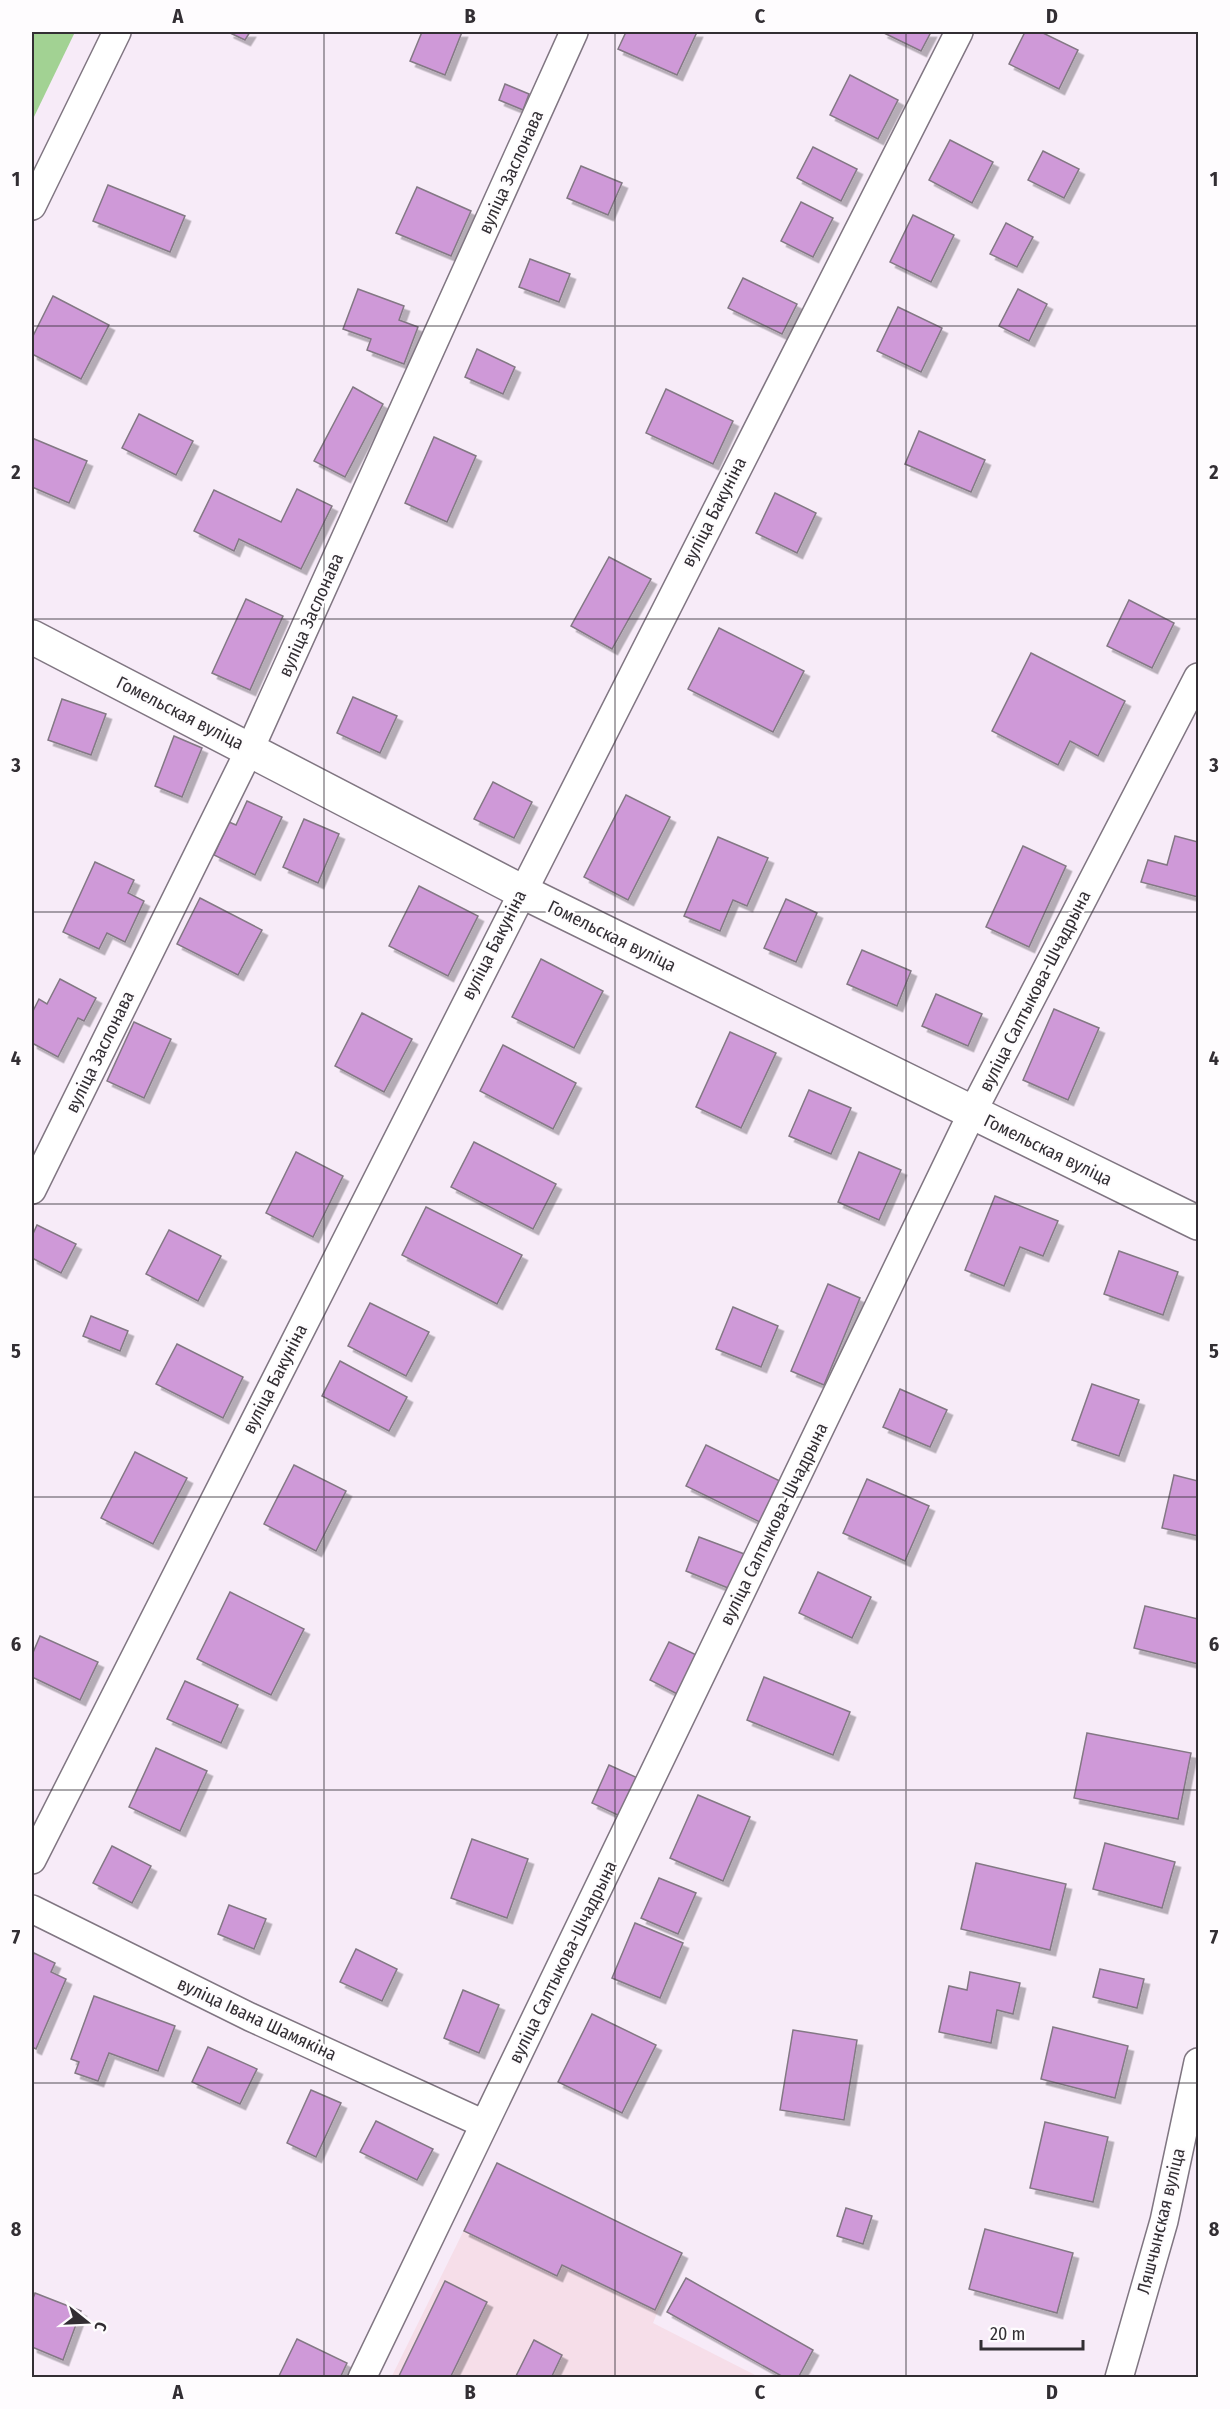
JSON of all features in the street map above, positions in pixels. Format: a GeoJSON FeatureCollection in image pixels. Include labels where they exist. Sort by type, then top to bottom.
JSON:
{"type":"FeatureCollection","features":[{"type":"Feature","properties":{"kind":"street"},"geometry":{"type":"LineString","coordinates":[[32,206],[117,32]]}},
{"type":"Feature","properties":{"kind":"street","name":"вуліца Заслонава"},"geometry":{"type":"LineString","coordinates":[[32,1190],[250,749],[574,32]]}},
{"type":"Feature","properties":{"kind":"street","name":"вуліца Бакуніна"},"geometry":{"type":"LineString","coordinates":[[32,1860],[521,891],[959,32]]}},
{"type":"Feature","properties":{"kind":"street","name":"Гомельская вуліца"},"geometry":{"type":"LineString","coordinates":[[32,637],[521,891],[1198,1223]]}},
{"type":"Feature","properties":{"kind":"street","name":"вуліца Салтыкова-Шчадрына"},"geometry":{"type":"LineString","coordinates":[[362,2378],[972,1113],[1198,677]]}},
{"type":"Feature","properties":{"kind":"street","name":"вуліца Івана Шамякіна"},"geometry":{"type":"LineString","coordinates":[[32,1909],[250,2017],[484,2124]]}},
{"type":"Feature","properties":{"kind":"street","name":"Ляшчынская вуліца"},"geometry":{"type":"LineString","coordinates":[[1119,2378],[1164,2221],[1198,2062]]}},
{"type":"Feature","properties":{"kind":"shaded area"},"geometry":{"type":"Polygon","coordinates":[[[497,2163],[682,2253],[653,2323],[759,2377],[391,2378],[497,2163]]]}},
{"type":"Feature","properties":{"kind":"green space"},"geometry":{"type":"Polygon","coordinates":[[[32,32],[75,32],[32,121],[32,32]]]}},
{"type":"Feature","properties":{"kind":"building"},"geometry":{"type":"Polygon","coordinates":[[[228,32],[250,32],[245,40],[228,32]]]}},
{"type":"Feature","properties":{"kind":"building"},"geometry":{"type":"Polygon","coordinates":[[[422,32],[462,32],[445,75],[410,61],[422,32]]]}},
{"type":"Feature","properties":{"kind":"building"},"geometry":{"type":"Polygon","coordinates":[[[626,32],[697,32],[677,75],[618,49],[626,32]]]}},
{"type":"Feature","properties":{"kind":"building"},"geometry":{"type":"Polygon","coordinates":[[[882,32],[931,32],[921,51],[882,32]]]}},
{"type":"Feature","properties":{"kind":"building"},"geometry":{"type":"Polygon","coordinates":[[[1025,32],[1041,32],[1078,50],[1059,89],[1009,64],[1025,32]]]}},
{"type":"Feature","properties":{"kind":"building"},"geometry":{"type":"Polygon","coordinates":[[[850,75],[898,100],[878,139],[830,115],[850,75]]]}},
{"type":"Feature","properties":{"kind":"building"},"geometry":{"type":"Polygon","coordinates":[[[505,84],[529,94],[523,110],[499,100],[505,84]]]}},
{"type":"Feature","properties":{"kind":"building"},"geometry":{"type":"Polygon","coordinates":[[[950,140],[993,162],[972,203],[929,180],[950,140]]]}},
{"type":"Feature","properties":{"kind":"building"},"geometry":{"type":"Polygon","coordinates":[[[813,147],[857,169],[841,201],[797,178],[813,147]]]}},
{"type":"Feature","properties":{"kind":"building"},"geometry":{"type":"Polygon","coordinates":[[[1043,151],[1079,169],[1064,198],[1028,180],[1043,151]]]}},
{"type":"Feature","properties":{"kind":"building"},"geometry":{"type":"Polygon","coordinates":[[[581,166],[622,183],[608,215],[567,198],[581,166]]]}},
{"type":"Feature","properties":{"kind":"building"},"geometry":{"type":"Polygon","coordinates":[[[108,185],[185,216],[170,252],[93,221],[108,185]]]}},
{"type":"Feature","properties":{"kind":"building"},"geometry":{"type":"Polygon","coordinates":[[[417,187],[471,211],[451,256],[396,233],[417,187]]]}},
{"type":"Feature","properties":{"kind":"building"},"geometry":{"type":"Polygon","coordinates":[[[801,202],[833,218],[813,257],[781,241],[801,202]]]}},
{"type":"Feature","properties":{"kind":"building"},"geometry":{"type":"Polygon","coordinates":[[[913,215],[954,235],[931,282],[890,262],[913,215]]]}},
{"type":"Feature","properties":{"kind":"building"},"geometry":{"type":"Polygon","coordinates":[[[1006,223],[1033,237],[1017,267],[990,254],[1006,223]]]}},
{"type":"Feature","properties":{"kind":"building"},"geometry":{"type":"Polygon","coordinates":[[[530,259],[570,274],[559,302],[519,287],[530,259]]]}},
{"type":"Feature","properties":{"kind":"building"},"geometry":{"type":"Polygon","coordinates":[[[743,278],[797,304],[782,334],[728,308],[743,278]]]}},
{"type":"Feature","properties":{"kind":"building"},"geometry":{"type":"Polygon","coordinates":[[[358,289],[404,306],[399,320],[418,327],[404,364],[367,350],[371,339],[343,329],[358,289]]]}},
{"type":"Feature","properties":{"kind":"building"},"geometry":{"type":"Polygon","coordinates":[[[1018,289],[1047,304],[1029,341],[999,326],[1018,289]]]}},
{"type":"Feature","properties":{"kind":"building"},"geometry":{"type":"Polygon","coordinates":[[[53,296],[109,325],[81,379],[32,354],[32,338],[53,296]]]}},
{"type":"Feature","properties":{"kind":"building"},"geometry":{"type":"Polygon","coordinates":[[[898,307],[942,328],[921,372],[877,351],[898,307]]]}},
{"type":"Feature","properties":{"kind":"building"},"geometry":{"type":"Polygon","coordinates":[[[477,349],[515,367],[503,394],[465,377],[477,349]]]}},
{"type":"Feature","properties":{"kind":"building"},"geometry":{"type":"Polygon","coordinates":[[[353,387],[383,404],[345,477],[314,461],[353,387]]]}},
{"type":"Feature","properties":{"kind":"building"},"geometry":{"type":"Polygon","coordinates":[[[666,389],[733,421],[713,464],[646,433],[666,389]]]}},
{"type":"Feature","properties":{"kind":"building"},"geometry":{"type":"Polygon","coordinates":[[[139,414],[193,441],[176,475],[122,448],[139,414]]]}},
{"type":"Feature","properties":{"kind":"building"},"geometry":{"type":"Polygon","coordinates":[[[919,431],[985,460],[971,492],[905,464],[919,431]]]}},
{"type":"Feature","properties":{"kind":"building"},"geometry":{"type":"Polygon","coordinates":[[[434,437],[476,456],[447,522],[405,503],[434,437]]]}},
{"type":"Feature","properties":{"kind":"building"},"geometry":{"type":"Polygon","coordinates":[[[32,438],[87,461],[69,503],[32,487],[32,438]]]}},
{"type":"Feature","properties":{"kind":"building"},"geometry":{"type":"Polygon","coordinates":[[[297,489],[332,506],[301,569],[239,539],[234,551],[194,531],[214,490],[281,522],[297,489]]]}},
{"type":"Feature","properties":{"kind":"building"},"geometry":{"type":"Polygon","coordinates":[[[775,493],[816,513],[797,553],[756,533],[775,493]]]}},
{"type":"Feature","properties":{"kind":"building"},"geometry":{"type":"Polygon","coordinates":[[[609,557],[651,579],[612,649],[571,626],[609,557]]]}},
{"type":"Feature","properties":{"kind":"building"},"geometry":{"type":"Polygon","coordinates":[[[246,599],[283,616],[250,690],[212,673],[246,599]]]}},
{"type":"Feature","properties":{"kind":"building"},"geometry":{"type":"Polygon","coordinates":[[[1129,600],[1174,623],[1152,668],[1107,646],[1129,600]]]}},
{"type":"Feature","properties":{"kind":"building"},"geometry":{"type":"Polygon","coordinates":[[[719,628],[804,671],[773,732],[688,689],[719,628]]]}},
{"type":"Feature","properties":{"kind":"building"},"geometry":{"type":"Polygon","coordinates":[[[1031,653],[1125,701],[1098,756],[1070,741],[1058,765],[992,731],[1031,653]]]}},
{"type":"Feature","properties":{"kind":"building"},"geometry":{"type":"Polygon","coordinates":[[[353,697],[397,716],[380,753],[337,733],[353,697]]]}},
{"type":"Feature","properties":{"kind":"building"},"geometry":{"type":"Polygon","coordinates":[[[62,699],[106,714],[91,755],[48,740],[62,699]]]}},
{"type":"Feature","properties":{"kind":"building"},"geometry":{"type":"Polygon","coordinates":[[[174,736],[202,748],[182,797],[155,786],[174,736]]]}},
{"type":"Feature","properties":{"kind":"building"},"geometry":{"type":"Polygon","coordinates":[[[493,782],[532,802],[514,838],[474,819],[493,782]]]}},
{"type":"Feature","properties":{"kind":"building"},"geometry":{"type":"Polygon","coordinates":[[[626,795],[670,817],[628,900],[584,877],[626,795]]]}},
{"type":"Feature","properties":{"kind":"building"},"geometry":{"type":"Polygon","coordinates":[[[247,801],[282,817],[255,875],[214,855],[229,822],[236,825],[247,801]]]}},
{"type":"Feature","properties":{"kind":"building"},"geometry":{"type":"Polygon","coordinates":[[[304,819],[339,834],[318,883],[283,867],[304,819]]]}},
{"type":"Feature","properties":{"kind":"building"},"geometry":{"type":"Polygon","coordinates":[[[1175,836],[1198,842],[1198,897],[1141,882],[1148,860],[1167,865],[1175,836]]]}},
{"type":"Feature","properties":{"kind":"building"},"geometry":{"type":"Polygon","coordinates":[[[718,837],[768,858],[747,906],[733,900],[720,931],[684,916],[718,837]]]}},
{"type":"Feature","properties":{"kind":"building"},"geometry":{"type":"Polygon","coordinates":[[[1023,846],[1066,866],[1029,947],[986,927],[1023,846]]]}},
{"type":"Feature","properties":{"kind":"building"},"geometry":{"type":"Polygon","coordinates":[[[95,862],[134,880],[128,893],[144,901],[125,942],[107,933],[99,949],[63,932],[95,862]]]}},
{"type":"Feature","properties":{"kind":"building"},"geometry":{"type":"Polygon","coordinates":[[[419,886],[478,916],[448,976],[389,946],[419,886]]]}},
{"type":"Feature","properties":{"kind":"building"},"geometry":{"type":"Polygon","coordinates":[[[200,898],[262,930],[238,975],[177,944],[200,898]]]}},
{"type":"Feature","properties":{"kind":"building"},"geometry":{"type":"Polygon","coordinates":[[[786,899],[817,913],[796,962],[764,948],[786,899]]]}},
{"type":"Feature","properties":{"kind":"building"},"geometry":{"type":"Polygon","coordinates":[[[862,950],[911,971],[897,1006],[847,984],[862,950]]]}},
{"type":"Feature","properties":{"kind":"building"},"geometry":{"type":"Polygon","coordinates":[[[541,959],[603,991],[574,1048],[512,1017],[541,959]]]}},
{"type":"Feature","properties":{"kind":"building"},"geometry":{"type":"Polygon","coordinates":[[[60,979],[96,998],[84,1021],[78,1018],[58,1057],[32,1043],[32,1013],[39,999],[47,1004],[60,979]]]}},
{"type":"Feature","properties":{"kind":"building"},"geometry":{"type":"Polygon","coordinates":[[[936,994],[982,1014],[968,1046],[922,1026],[936,994]]]}},
{"type":"Feature","properties":{"kind":"building"},"geometry":{"type":"Polygon","coordinates":[[[1054,1009],[1099,1028],[1068,1100],[1023,1080],[1054,1009]]]}},
{"type":"Feature","properties":{"kind":"building"},"geometry":{"type":"Polygon","coordinates":[[[362,1013],[412,1039],[384,1092],[335,1066],[362,1013]]]}},
{"type":"Feature","properties":{"kind":"building"},"geometry":{"type":"Polygon","coordinates":[[[134,1022],[171,1039],[144,1098],[107,1081],[134,1022]]]}},
{"type":"Feature","properties":{"kind":"building"},"geometry":{"type":"Polygon","coordinates":[[[730,1032],[776,1053],[741,1128],[696,1107],[730,1032]]]}},
{"type":"Feature","properties":{"kind":"building"},"geometry":{"type":"Polygon","coordinates":[[[503,1045],[576,1083],[553,1129],[480,1091],[503,1045]]]}},
{"type":"Feature","properties":{"kind":"building"},"geometry":{"type":"Polygon","coordinates":[[[809,1090],[851,1108],[831,1154],[789,1136],[809,1090]]]}},
{"type":"Feature","properties":{"kind":"building"},"geometry":{"type":"Polygon","coordinates":[[[474,1142],[556,1184],[533,1229],[451,1187],[474,1142]]]}},
{"type":"Feature","properties":{"kind":"building"},"geometry":{"type":"Polygon","coordinates":[[[296,1152],[343,1176],[313,1237],[266,1213],[296,1152]]]}},
{"type":"Feature","properties":{"kind":"building"},"geometry":{"type":"Polygon","coordinates":[[[859,1152],[901,1170],[879,1220],[838,1202],[859,1152]]]}},
{"type":"Feature","properties":{"kind":"building"},"geometry":{"type":"Polygon","coordinates":[[[995,1196],[1058,1221],[1043,1256],[1020,1247],[1004,1286],[965,1270],[995,1196]]]}},
{"type":"Feature","properties":{"kind":"building"},"geometry":{"type":"Polygon","coordinates":[[[426,1207],[522,1255],[497,1304],[402,1255],[426,1207]]]}},
{"type":"Feature","properties":{"kind":"building"},"geometry":{"type":"Polygon","coordinates":[[[37,1225],[76,1244],[61,1273],[32,1258],[32,1236],[37,1225]]]}},
{"type":"Feature","properties":{"kind":"building"},"geometry":{"type":"Polygon","coordinates":[[[169,1230],[221,1256],[198,1301],[146,1274],[169,1230]]]}},
{"type":"Feature","properties":{"kind":"building"},"geometry":{"type":"Polygon","coordinates":[[[1119,1251],[1178,1272],[1163,1315],[1104,1294],[1119,1251]]]}},
{"type":"Feature","properties":{"kind":"building"},"geometry":{"type":"Polygon","coordinates":[[[828,1284],[860,1298],[824,1385],[791,1371],[828,1284]]]}},
{"type":"Feature","properties":{"kind":"building"},"geometry":{"type":"Polygon","coordinates":[[[370,1303],[429,1332],[406,1376],[348,1346],[370,1303]]]}},
{"type":"Feature","properties":{"kind":"building"},"geometry":{"type":"Polygon","coordinates":[[[733,1307],[778,1326],[761,1367],[716,1349],[733,1307]]]}},
{"type":"Feature","properties":{"kind":"building"},"geometry":{"type":"Polygon","coordinates":[[[91,1316],[128,1331],[120,1351],[83,1336],[91,1316]]]}},
{"type":"Feature","properties":{"kind":"building"},"geometry":{"type":"Polygon","coordinates":[[[177,1344],[243,1377],[223,1418],[156,1384],[177,1344]]]}},
{"type":"Feature","properties":{"kind":"building"},"geometry":{"type":"Polygon","coordinates":[[[340,1361],[407,1397],[389,1431],[322,1396],[340,1361]]]}},
{"type":"Feature","properties":{"kind":"building"},"geometry":{"type":"Polygon","coordinates":[[[1092,1384],[1139,1400],[1119,1456],[1072,1440],[1092,1384]]]}},
{"type":"Feature","properties":{"kind":"building"},"geometry":{"type":"Polygon","coordinates":[[[900,1389],[947,1410],[930,1447],[883,1427],[900,1389]]]}},
{"type":"Feature","properties":{"kind":"building"},"geometry":{"type":"Polygon","coordinates":[[[706,1445],[784,1483],[764,1524],[686,1486],[706,1445]]]}},
{"type":"Feature","properties":{"kind":"building"},"geometry":{"type":"Polygon","coordinates":[[[135,1452],[187,1478],[153,1544],[101,1518],[135,1452]]]}},
{"type":"Feature","properties":{"kind":"building"},"geometry":{"type":"Polygon","coordinates":[[[294,1465],[346,1491],[316,1551],[264,1524],[294,1465]]]}},
{"type":"Feature","properties":{"kind":"building"},"geometry":{"type":"Polygon","coordinates":[[[1174,1475],[1198,1481],[1198,1536],[1162,1528],[1174,1475]]]}},
{"type":"Feature","properties":{"kind":"building"},"geometry":{"type":"Polygon","coordinates":[[[867,1479],[929,1506],[905,1561],[843,1533],[867,1479]]]}},
{"type":"Feature","properties":{"kind":"building"},"geometry":{"type":"Polygon","coordinates":[[[699,1537],[747,1555],[733,1590],[686,1571],[699,1537]]]}},
{"type":"Feature","properties":{"kind":"building"},"geometry":{"type":"Polygon","coordinates":[[[818,1572],[871,1597],[852,1638],[799,1613],[818,1572]]]}},
{"type":"Feature","properties":{"kind":"building"},"geometry":{"type":"Polygon","coordinates":[[[230,1592],[304,1629],[271,1695],[197,1659],[230,1592]]]}},
{"type":"Feature","properties":{"kind":"building"},"geometry":{"type":"Polygon","coordinates":[[[1145,1606],[1198,1619],[1198,1664],[1134,1648],[1145,1606]]]}},
{"type":"Feature","properties":{"kind":"building"},"geometry":{"type":"Polygon","coordinates":[[[40,1636],[98,1662],[80,1700],[32,1677],[32,1655],[40,1636]]]}},
{"type":"Feature","properties":{"kind":"building"},"geometry":{"type":"Polygon","coordinates":[[[669,1642],[705,1659],[685,1698],[650,1680],[669,1642]]]}},
{"type":"Feature","properties":{"kind":"building"},"geometry":{"type":"Polygon","coordinates":[[[764,1677],[850,1712],[833,1755],[747,1720],[764,1677]]]}},
{"type":"Feature","properties":{"kind":"building"},"geometry":{"type":"Polygon","coordinates":[[[185,1681],[238,1705],[221,1743],[167,1719],[185,1681]]]}},
{"type":"Feature","properties":{"kind":"building"},"geometry":{"type":"Polygon","coordinates":[[[1087,1733],[1191,1753],[1178,1819],[1074,1798],[1087,1733]]]}},
{"type":"Feature","properties":{"kind":"building"},"geometry":{"type":"Polygon","coordinates":[[[156,1748],[207,1771],[180,1831],[129,1807],[156,1748]]]}},
{"type":"Feature","properties":{"kind":"building"},"geometry":{"type":"Polygon","coordinates":[[[609,1765],[640,1779],[622,1817],[592,1803],[609,1765]]]}},
{"type":"Feature","properties":{"kind":"building"},"geometry":{"type":"Polygon","coordinates":[[[698,1795],[750,1817],[723,1881],[670,1858],[698,1795]]]}},
{"type":"Feature","properties":{"kind":"building"},"geometry":{"type":"Polygon","coordinates":[[[472,1839],[528,1859],[507,1918],[451,1898],[472,1839]]]}},
{"type":"Feature","properties":{"kind":"building"},"geometry":{"type":"Polygon","coordinates":[[[1105,1843],[1175,1862],[1162,1908],[1093,1889],[1105,1843]]]}},
{"type":"Feature","properties":{"kind":"building"},"geometry":{"type":"Polygon","coordinates":[[[112,1846],[151,1866],[132,1903],[93,1883],[112,1846]]]}},
{"type":"Feature","properties":{"kind":"building"},"geometry":{"type":"Polygon","coordinates":[[[976,1863],[1066,1884],[1050,1950],[961,1929],[976,1863]]]}},
{"type":"Feature","properties":{"kind":"building"},"geometry":{"type":"Polygon","coordinates":[[[659,1878],[696,1893],[678,1934],[641,1918],[659,1878]]]}},
{"type":"Feature","properties":{"kind":"building"},"geometry":{"type":"Polygon","coordinates":[[[229,1905],[266,1919],[254,1949],[218,1934],[229,1905]]]}},
{"type":"Feature","properties":{"kind":"building"},"geometry":{"type":"Polygon","coordinates":[[[635,1923],[683,1943],[660,1998],[612,1978],[635,1923]]]}},
{"type":"Feature","properties":{"kind":"building"},"geometry":{"type":"Polygon","coordinates":[[[356,1949],[397,1969],[382,2001],[340,1982],[356,1949]]]}},
{"type":"Feature","properties":{"kind":"building"},"geometry":{"type":"Polygon","coordinates":[[[34,1953],[55,1963],[51,1972],[66,1979],[36,2049],[32,2047],[32,1958],[34,1953]]]}},
{"type":"Feature","properties":{"kind":"building"},"geometry":{"type":"Polygon","coordinates":[[[1100,1969],[1144,1979],[1137,2008],[1093,1997],[1100,1969]]]}},
{"type":"Feature","properties":{"kind":"building"},"geometry":{"type":"Polygon","coordinates":[[[970,1972],[1020,1983],[1013,2014],[997,2010],[991,2043],[939,2032],[949,1986],[967,1990],[970,1972]]]}},
{"type":"Feature","properties":{"kind":"building"},"geometry":{"type":"Polygon","coordinates":[[[463,1990],[499,2005],[479,2053],[444,2038],[463,1990]]]}},
{"type":"Feature","properties":{"kind":"building"},"geometry":{"type":"Polygon","coordinates":[[[94,1996],[175,2026],[158,2071],[109,2053],[98,2081],[75,2073],[79,2062],[71,2059],[94,1996]]]}},
{"type":"Feature","properties":{"kind":"building"},"geometry":{"type":"Polygon","coordinates":[[[592,2014],[656,2045],[622,2113],[558,2082],[592,2014]]]}},
{"type":"Feature","properties":{"kind":"building"},"geometry":{"type":"Polygon","coordinates":[[[1053,2027],[1128,2046],[1115,2098],[1041,2079],[1053,2027]]]}},
{"type":"Feature","properties":{"kind":"building"},"geometry":{"type":"Polygon","coordinates":[[[793,2030],[857,2040],[844,2120],[780,2110],[793,2030]]]}},
{"type":"Feature","properties":{"kind":"building"},"geometry":{"type":"Polygon","coordinates":[[[208,2047],[257,2069],[240,2104],[192,2082],[208,2047]]]}},
{"type":"Feature","properties":{"kind":"building"},"geometry":{"type":"Polygon","coordinates":[[[311,2090],[341,2103],[316,2157],[287,2143],[311,2090]]]}},
{"type":"Feature","properties":{"kind":"building"},"geometry":{"type":"Polygon","coordinates":[[[376,2121],[433,2149],[417,2180],[360,2152],[376,2121]]]}},
{"type":"Feature","properties":{"kind":"building"},"geometry":{"type":"Polygon","coordinates":[[[1045,2122],[1108,2137],[1093,2202],[1030,2188],[1045,2122]]]}},
{"type":"Feature","properties":{"kind":"building"},"geometry":{"type":"Polygon","coordinates":[[[497,2163],[682,2253],[655,2310],[562,2265],[557,2276],[464,2231],[497,2163]]]}},
{"type":"Feature","properties":{"kind":"building"},"geometry":{"type":"Polygon","coordinates":[[[846,2208],[872,2216],[863,2244],[837,2236],[846,2208]]]}},
{"type":"Feature","properties":{"kind":"building"},"geometry":{"type":"Polygon","coordinates":[[[985,2229],[1073,2253],[1057,2313],[969,2289],[985,2229]]]}},
{"type":"Feature","properties":{"kind":"building"},"geometry":{"type":"Polygon","coordinates":[[[686,2278],[813,2350],[798,2378],[785,2378],[667,2312],[686,2278]]]}},
{"type":"Feature","properties":{"kind":"building"},"geometry":{"type":"Polygon","coordinates":[[[445,2281],[487,2302],[450,2378],[398,2378],[445,2281]]]}},
{"type":"Feature","properties":{"kind":"building"},"geometry":{"type":"Polygon","coordinates":[[[35,2293],[81,2311],[63,2360],[32,2347],[32,2301],[35,2293]]]}},
{"type":"Feature","properties":{"kind":"building"},"geometry":{"type":"Polygon","coordinates":[[[297,2339],[347,2363],[340,2378],[278,2378],[297,2339]]]}},
{"type":"Feature","properties":{"kind":"building"},"geometry":{"type":"Polygon","coordinates":[[[534,2340],[562,2355],[551,2378],[515,2378],[534,2340]]]}}]}
